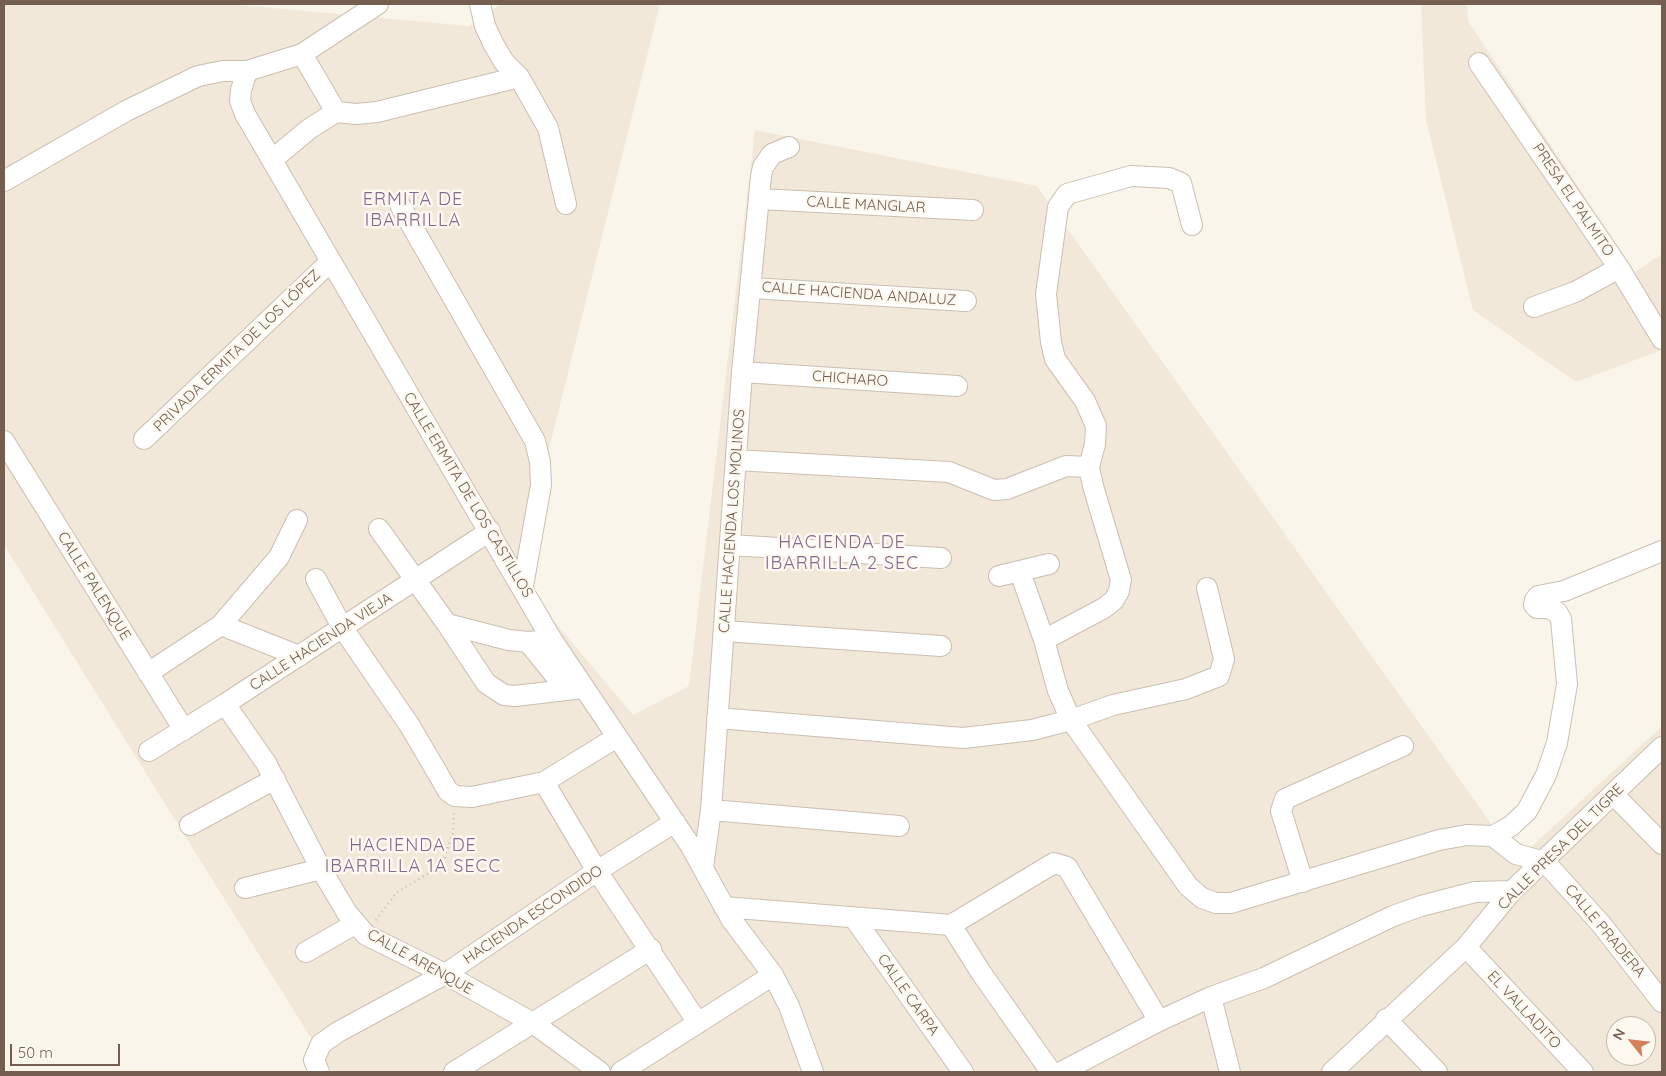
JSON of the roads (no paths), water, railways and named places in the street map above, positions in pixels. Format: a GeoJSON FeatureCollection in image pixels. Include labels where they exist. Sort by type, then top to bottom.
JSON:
{"type":"FeatureCollection","features":[{"type":"Feature","properties":{"kind":"street"},"geometry":{"type":"LineString","coordinates":[[4,181],[126,111],[198,76],[223,70],[247,71],[302,54],[378,4]]}},
{"type":"Feature","properties":{"kind":"street"},"geometry":{"type":"LineString","coordinates":[[480,4],[485,26],[494,45],[504,62],[519,76],[548,128],[566,204]]}},
{"type":"Feature","properties":{"kind":"street"},"geometry":{"type":"LineString","coordinates":[[302,54],[336,112]]}},
{"type":"Feature","properties":{"kind":"street","name":"PRESA EL PALMITO"},"geometry":{"type":"LineString","coordinates":[[1479,63],[1619,268],[1662,339]]}},
{"type":"Feature","properties":{"kind":"street","name":"CALLE ERMITA DE LOS CASTILLOS"},"geometry":{"type":"LineString","coordinates":[[247,71],[241,90],[240,101],[245,114],[330,262],[523,586],[552,640],[575,689],[617,738],[675,822],[704,867],[724,907],[773,976],[789,1006],[808,1070]]}},
{"type":"Feature","properties":{"kind":"street"},"geometry":{"type":"LineString","coordinates":[[272,160],[309,129],[336,112],[356,114],[377,112],[519,76]]}},
{"type":"Feature","properties":{"kind":"street","name":"CALLE HACIENDA LOS MOLINOS"},"geometry":{"type":"LineString","coordinates":[[704,867],[711,810],[742,372],[752,288],[761,176],[763,167],[772,154],[789,147]]}},
{"type":"Feature","properties":{"kind":"street"},"geometry":{"type":"LineString","coordinates":[[1044,640],[1104,608],[1114,600],[1119,591],[1121,580],[1092,486],[1089,467],[1095,444],[1096,426],[1085,401],[1055,359],[1051,342],[1046,294],[1058,206],[1067,194],[1131,176],[1168,178],[1181,183],[1192,225]]}},
{"type":"Feature","properties":{"kind":"street","name":"CALLE MANGLAR"},"geometry":{"type":"LineString","coordinates":[[759,199],[973,210]]}},
{"type":"Feature","properties":{"kind":"street"},"geometry":{"type":"LineString","coordinates":[[401,207],[535,441],[540,462],[540,485],[523,586]]}},
{"type":"Feature","properties":{"kind":"street","name":"PRIVADA ERMITA DE LOS LÓPEZ"},"geometry":{"type":"LineString","coordinates":[[144,439],[330,262]]}},
{"type":"Feature","properties":{"kind":"street"},"geometry":{"type":"LineString","coordinates":[[1534,307],[1575,292],[1619,268]]}},
{"type":"Feature","properties":{"kind":"street","name":"CALLE HACIENDA ANDALUZ"},"geometry":{"type":"LineString","coordinates":[[752,288],[966,301]]}},
{"type":"Feature","properties":{"kind":"street","name":"CHICHARO"},"geometry":{"type":"LineString","coordinates":[[742,372],[957,386]]}},
{"type":"Feature","properties":{"kind":"street","name":"CALLE PALENQUE"},"geometry":{"type":"LineString","coordinates":[[4,441],[184,730]]}},
{"type":"Feature","properties":{"kind":"street"},"geometry":{"type":"LineString","coordinates":[[736,460],[949,472],[994,490],[1007,489],[1066,466],[1089,467]]}},
{"type":"Feature","properties":{"kind":"street"},"geometry":{"type":"LineString","coordinates":[[148,673],[220,625],[279,557],[296,520]]}},
{"type":"Feature","properties":{"kind":"street"},"geometry":{"type":"LineString","coordinates":[[378,529],[486,684],[504,695],[515,696],[575,689]]}},
{"type":"Feature","properties":{"kind":"street","name":"CALLE HACIENDA VIEJA"},"geometry":{"type":"LineString","coordinates":[[149,751],[225,704],[490,531]]}},
{"type":"Feature","properties":{"kind":"street"},"geometry":{"type":"LineString","coordinates":[[730,545],[941,558]]}},
{"type":"Feature","properties":{"kind":"street"},"geometry":{"type":"LineString","coordinates":[[1020,572],[1044,640],[1058,691],[1071,720],[1188,886],[1202,898],[1216,903],[1231,903],[1438,840],[1467,835],[1493,836],[1511,826],[1527,811],[1546,774],[1556,743],[1567,684],[1561,619],[1557,612],[1548,608],[1537,608],[1534,600],[1538,596],[1564,591],[1662,552]]}},
{"type":"Feature","properties":{"kind":"street"},"geometry":{"type":"LineString","coordinates":[[999,576],[1049,564]]}},
{"type":"Feature","properties":{"kind":"street"},"geometry":{"type":"LineString","coordinates":[[316,579],[342,627],[410,726],[448,791],[455,796],[472,797],[544,782],[617,738]]}},
{"type":"Feature","properties":{"kind":"street"},"geometry":{"type":"LineString","coordinates":[[717,718],[971,738],[1032,730],[1071,720],[1113,705],[1186,689],[1218,676],[1224,659],[1207,588]]}},
{"type":"Feature","properties":{"kind":"street"},"geometry":{"type":"LineString","coordinates":[[446,624],[528,642],[552,640]]}},
{"type":"Feature","properties":{"kind":"street"},"geometry":{"type":"LineString","coordinates":[[220,625],[299,656]]}},
{"type":"Feature","properties":{"kind":"street"},"geometry":{"type":"LineString","coordinates":[[724,631],[941,646]]}},
{"type":"Feature","properties":{"kind":"street"},"geometry":{"type":"LineString","coordinates":[[528,642],[575,689]]}},
{"type":"Feature","properties":{"kind":"street","name":"CALLE ARENQUE"},"geometry":{"type":"LineString","coordinates":[[225,704],[253,742],[275,779],[320,868],[360,929],[445,974],[532,1024],[600,1072]]}},
{"type":"Feature","properties":{"kind":"street"},"geometry":{"type":"LineString","coordinates":[[1303,882],[1281,811],[1285,799],[1403,746]]}},
{"type":"Feature","properties":{"kind":"street","name":"CALLE PRESA DEL TIGRE"},"geometry":{"type":"LineString","coordinates":[[1332,1072],[1386,1019],[1430,982],[1466,947],[1512,891],[1545,862],[1662,747]]}},
{"type":"Feature","properties":{"kind":"street"},"geometry":{"type":"LineString","coordinates":[[190,825],[275,779]]}},
{"type":"Feature","properties":{"kind":"street"},"geometry":{"type":"LineString","coordinates":[[544,782],[598,871],[698,1023]]}},
{"type":"Feature","properties":{"kind":"street"},"geometry":{"type":"LineString","coordinates":[[1614,795],[1662,844]]}},
{"type":"Feature","properties":{"kind":"street"},"geometry":{"type":"LineString","coordinates":[[711,810],[899,826]]}},
{"type":"Feature","properties":{"kind":"street","name":"HACIENDA ESCONDIDO"},"geometry":{"type":"LineString","coordinates":[[319,1072],[314,1060],[315,1053],[321,1044],[338,1032],[445,974],[598,871],[675,822]]}},
{"type":"Feature","properties":{"kind":"street"},"geometry":{"type":"LineString","coordinates":[[1493,836],[1516,854],[1531,860],[1545,862]]}},
{"type":"Feature","properties":{"kind":"street","name":"CALLE PRADERA"},"geometry":{"type":"LineString","coordinates":[[1545,862],[1602,924],[1662,1002]]}},
{"type":"Feature","properties":{"kind":"street"},"geometry":{"type":"LineString","coordinates":[[724,907],[951,925],[1054,863],[1067,867],[1159,1020]]}},
{"type":"Feature","properties":{"kind":"street"},"geometry":{"type":"LineString","coordinates":[[244,888],[320,868]]}},
{"type":"Feature","properties":{"kind":"street"},"geometry":{"type":"LineString","coordinates":[[1061,1072],[1159,1020],[1211,997],[1264,978],[1331,944],[1421,906],[1474,892],[1512,891]]}},
{"type":"Feature","properties":{"kind":"street","name":"CALLE CARPA"},"geometry":{"type":"LineString","coordinates":[[854,918],[963,1072]]}},
{"type":"Feature","properties":{"kind":"street"},"geometry":{"type":"LineString","coordinates":[[951,925],[982,974],[1051,1072]]}},
{"type":"Feature","properties":{"kind":"street"},"geometry":{"type":"LineString","coordinates":[[306,952],[360,929]]}},
{"type":"Feature","properties":{"kind":"street","name":"EL VALLADITO"},"geometry":{"type":"LineString","coordinates":[[1466,947],[1583,1072]]}},
{"type":"Feature","properties":{"kind":"street"},"geometry":{"type":"LineString","coordinates":[[454,1072],[651,950]]}},
{"type":"Feature","properties":{"kind":"street"},"geometry":{"type":"LineString","coordinates":[[622,1072],[773,976]]}},
{"type":"Feature","properties":{"kind":"street"},"geometry":{"type":"LineString","coordinates":[[1211,997],[1230,1072]]}},
{"type":"Feature","properties":{"kind":"street"},"geometry":{"type":"LineString","coordinates":[[1386,1019],[1437,1072]]}},
{"type":"Feature","properties":{"kind":"district","name":"ERMITA DE IBARRILLA"},"geometry":{"type":"Point","coordinates":[413,210]}},
{"type":"Feature","properties":{"kind":"district","name":"HACIENDA DE IBARRILLA 2 SEC"},"geometry":{"type":"Point","coordinates":[842,553]}},
{"type":"Feature","properties":{"kind":"district","name":"HACIENDA DE IBARRILLA 1A SECC"},"geometry":{"type":"Point","coordinates":[413,856]}}]}
